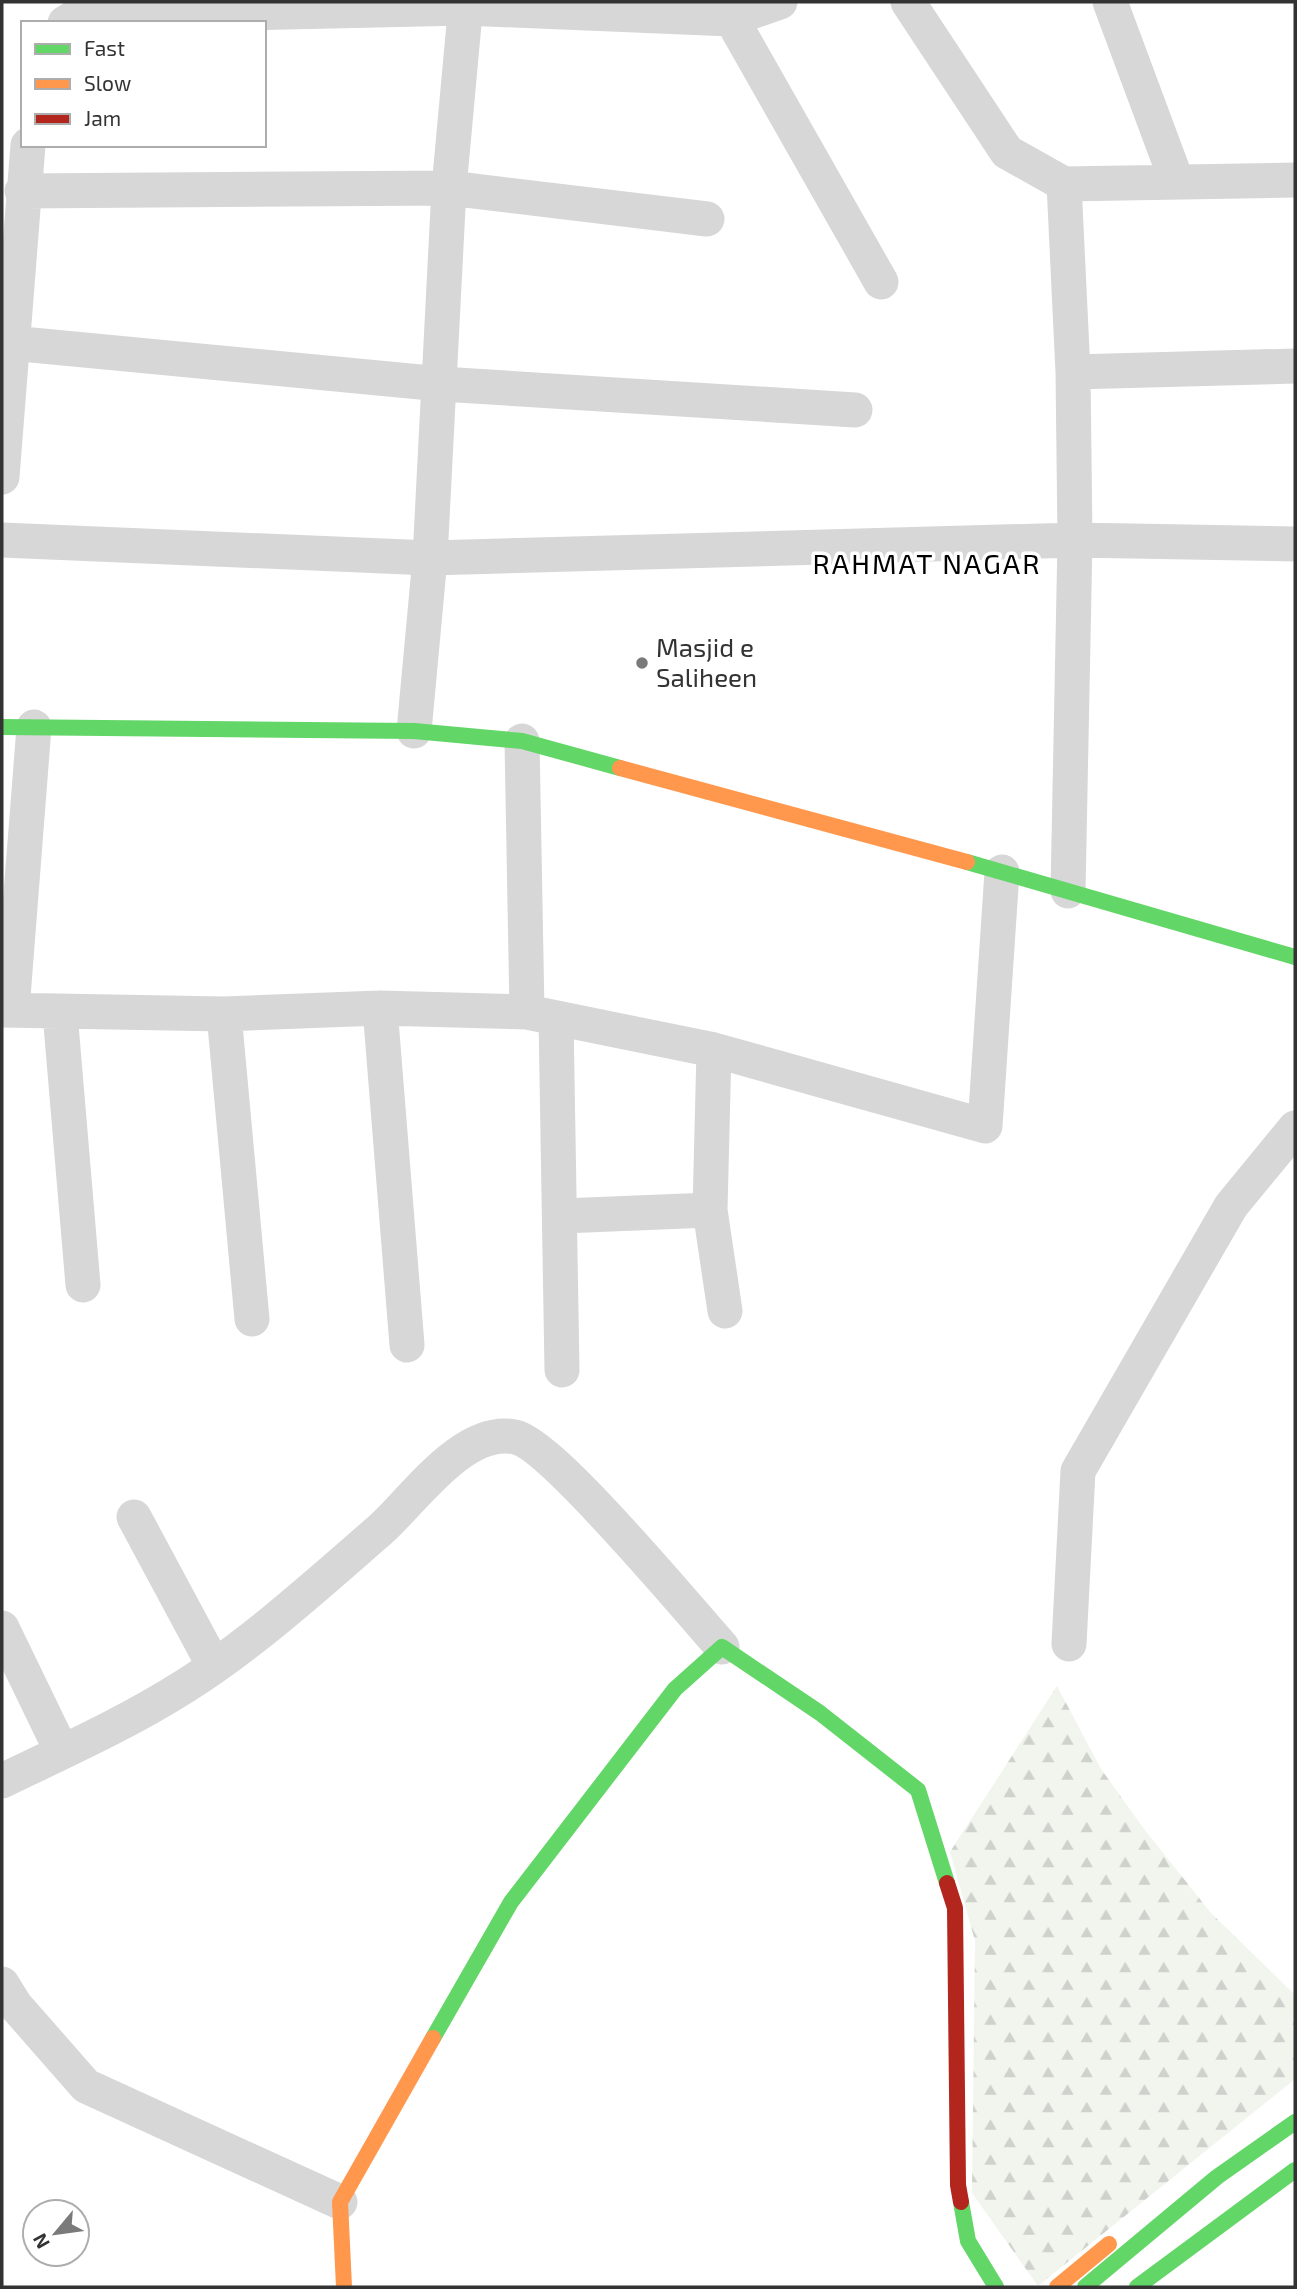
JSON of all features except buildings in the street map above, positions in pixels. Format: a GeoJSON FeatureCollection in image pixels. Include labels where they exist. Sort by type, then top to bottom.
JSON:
{"type":"FeatureCollection","features":[{"type":"Feature","properties":{"kind":"main road"},"geometry":{"type":"LineString","coordinates":[[18,727],[414,731],[522,741],[1002,872],[1295,957]]}},
{"type":"Feature","properties":{"kind":"main road"},"geometry":{"type":"LineString","coordinates":[[344,2287],[340,2202],[511,1902],[676,1689],[722,1647],[820,1713],[918,1790],[955,1908],[958,2185],[968,2241],[996,2287]]}},
{"type":"Feature","properties":{"kind":"main road"},"geometry":{"type":"LineString","coordinates":[[1162,2200],[1295,2108]]}},
{"type":"Feature","properties":{"kind":"main road"},"geometry":{"type":"LineString","coordinates":[[1085,2287],[1217,2177],[1295,2122]]}},
{"type":"Feature","properties":{"kind":"main road"},"geometry":{"type":"LineString","coordinates":[[1130,2283],[1290,2164]]}},
{"type":"Feature","properties":{"kind":"main road"},"geometry":{"type":"LineString","coordinates":[[1057,2287],[1120,2235]]}},
{"type":"Feature","properties":{"kind":"street"},"geometry":{"type":"LineString","coordinates":[[68,21],[75,17],[465,5],[726,10],[780,2]]}},
{"type":"Feature","properties":{"kind":"street"},"geometry":{"type":"LineString","coordinates":[[908,2],[1007,152],[1063,184],[1295,180]]}},
{"type":"Feature","properties":{"kind":"street"},"geometry":{"type":"LineString","coordinates":[[1110,2],[1177,183]]}},
{"type":"Feature","properties":{"kind":"street"},"geometry":{"type":"LineString","coordinates":[[414,731],[430,558],[449,188],[465,5]]}},
{"type":"Feature","properties":{"kind":"street"},"geometry":{"type":"LineString","coordinates":[[726,10],[881,282]]}},
{"type":"Feature","properties":{"kind":"street"},"geometry":{"type":"LineString","coordinates":[[2,477],[22,191],[28,147]]}},
{"type":"Feature","properties":{"kind":"street"},"geometry":{"type":"LineString","coordinates":[[1063,184],[1073,372],[1075,540],[1068,891]]}},
{"type":"Feature","properties":{"kind":"street"},"geometry":{"type":"LineString","coordinates":[[22,191],[449,188],[707,219]]}},
{"type":"Feature","properties":{"kind":"street"},"geometry":{"type":"LineString","coordinates":[[11,343],[441,384],[855,410]]}},
{"type":"Feature","properties":{"kind":"street"},"geometry":{"type":"LineString","coordinates":[[1073,372],[1295,366]]}},
{"type":"Feature","properties":{"kind":"street"},"geometry":{"type":"LineString","coordinates":[[2,540],[430,558],[1075,540],[1295,544]]}},
{"type":"Feature","properties":{"kind":"street"},"geometry":{"type":"LineString","coordinates":[[18,727],[7,1010],[224,1014],[380,1008],[541,1015],[714,1050],[985,1126],[1002,872]]}},
{"type":"Feature","properties":{"kind":"street"},"geometry":{"type":"LineString","coordinates":[[522,741],[541,1015],[562,1216],[562,1370]]}},
{"type":"Feature","properties":{"kind":"street"},"geometry":{"type":"LineString","coordinates":[[380,1008],[407,1345]]}},
{"type":"Feature","properties":{"kind":"street"},"geometry":{"type":"LineString","coordinates":[[60,1013],[83,1285]]}},
{"type":"Feature","properties":{"kind":"street"},"geometry":{"type":"LineString","coordinates":[[224,1014],[252,1319]]}},
{"type":"Feature","properties":{"kind":"street"},"geometry":{"type":"LineString","coordinates":[[714,1050],[710,1210],[724,1311]]}},
{"type":"Feature","properties":{"kind":"street"},"geometry":{"type":"LineString","coordinates":[[1069,1644],[1078,1471],[1231,1206],[1295,1128]]}},
{"type":"Feature","properties":{"kind":"street"},"geometry":{"type":"LineString","coordinates":[[562,1216],[710,1210]]}},
{"type":"Feature","properties":{"kind":"street"},"geometry":{"type":"LineString","coordinates":[[2,1781],[141,1713],[214,1666],[382,1528],[458,1452],[492,1439],[515,1437],[554,1462],[722,1647]]}},
{"type":"Feature","properties":{"kind":"street"},"geometry":{"type":"LineString","coordinates":[[134,1517],[214,1666]]}},
{"type":"Feature","properties":{"kind":"street"},"geometry":{"type":"LineString","coordinates":[[2,1628],[62,1752]]}},
{"type":"Feature","properties":{"kind":"street"},"geometry":{"type":"LineString","coordinates":[[6,2003],[86,2086],[340,2202]]}},
{"type":"Feature","properties":{"kind":"green space"},"geometry":{"type":"Polygon","coordinates":[[[1057,1686],[1101,1769],[1144,1829],[1211,1913],[1295,1995],[1295,2079],[1038,2286],[972,2193],[975,1941],[950,1852],[1057,1686]]]}},
{"type":"Feature","properties":{"kind":"traffic: fast"},"geometry":{"type":"LineString","coordinates":[[2,727],[414,731],[522,741],[620,768]]}},
{"type":"Feature","properties":{"kind":"traffic: fast"},"geometry":{"type":"LineString","coordinates":[[967,862],[1295,957]]}},
{"type":"Feature","properties":{"kind":"traffic: fast"},"geometry":{"type":"LineString","coordinates":[[433,2038],[511,1902],[675,1689],[722,1647],[820,1713],[918,1790],[947,1883]]}},
{"type":"Feature","properties":{"kind":"traffic: fast"},"geometry":{"type":"LineString","coordinates":[[1085,2287],[1217,2177],[1295,2122]]}},
{"type":"Feature","properties":{"kind":"traffic: fast"},"geometry":{"type":"LineString","coordinates":[[1137,2287],[1295,2170]]}},
{"type":"Feature","properties":{"kind":"traffic: fast"},"geometry":{"type":"LineString","coordinates":[[961,2202],[968,2241],[996,2287]]}},
{"type":"Feature","properties":{"kind":"traffic: slow"},"geometry":{"type":"LineString","coordinates":[[620,768],[967,862]]}},
{"type":"Feature","properties":{"kind":"traffic: slow"},"geometry":{"type":"LineString","coordinates":[[344,2287],[340,2202],[433,2038]]}},
{"type":"Feature","properties":{"kind":"traffic: slow"},"geometry":{"type":"LineString","coordinates":[[1057,2287],[1109,2244]]}},
{"type":"Feature","properties":{"kind":"traffic: jam"},"geometry":{"type":"LineString","coordinates":[[947,1883],[955,1908],[958,2185],[961,2202]]}},
{"type":"Feature","properties":{"kind":"place","name":"Masjid e Saliheen"},"geometry":{"type":"Point","coordinates":[642,663]}},
{"type":"Feature","properties":{"kind":"district","name":"RAHMAT NAGAR"},"geometry":{"type":"Point","coordinates":[927,564]}}]}
